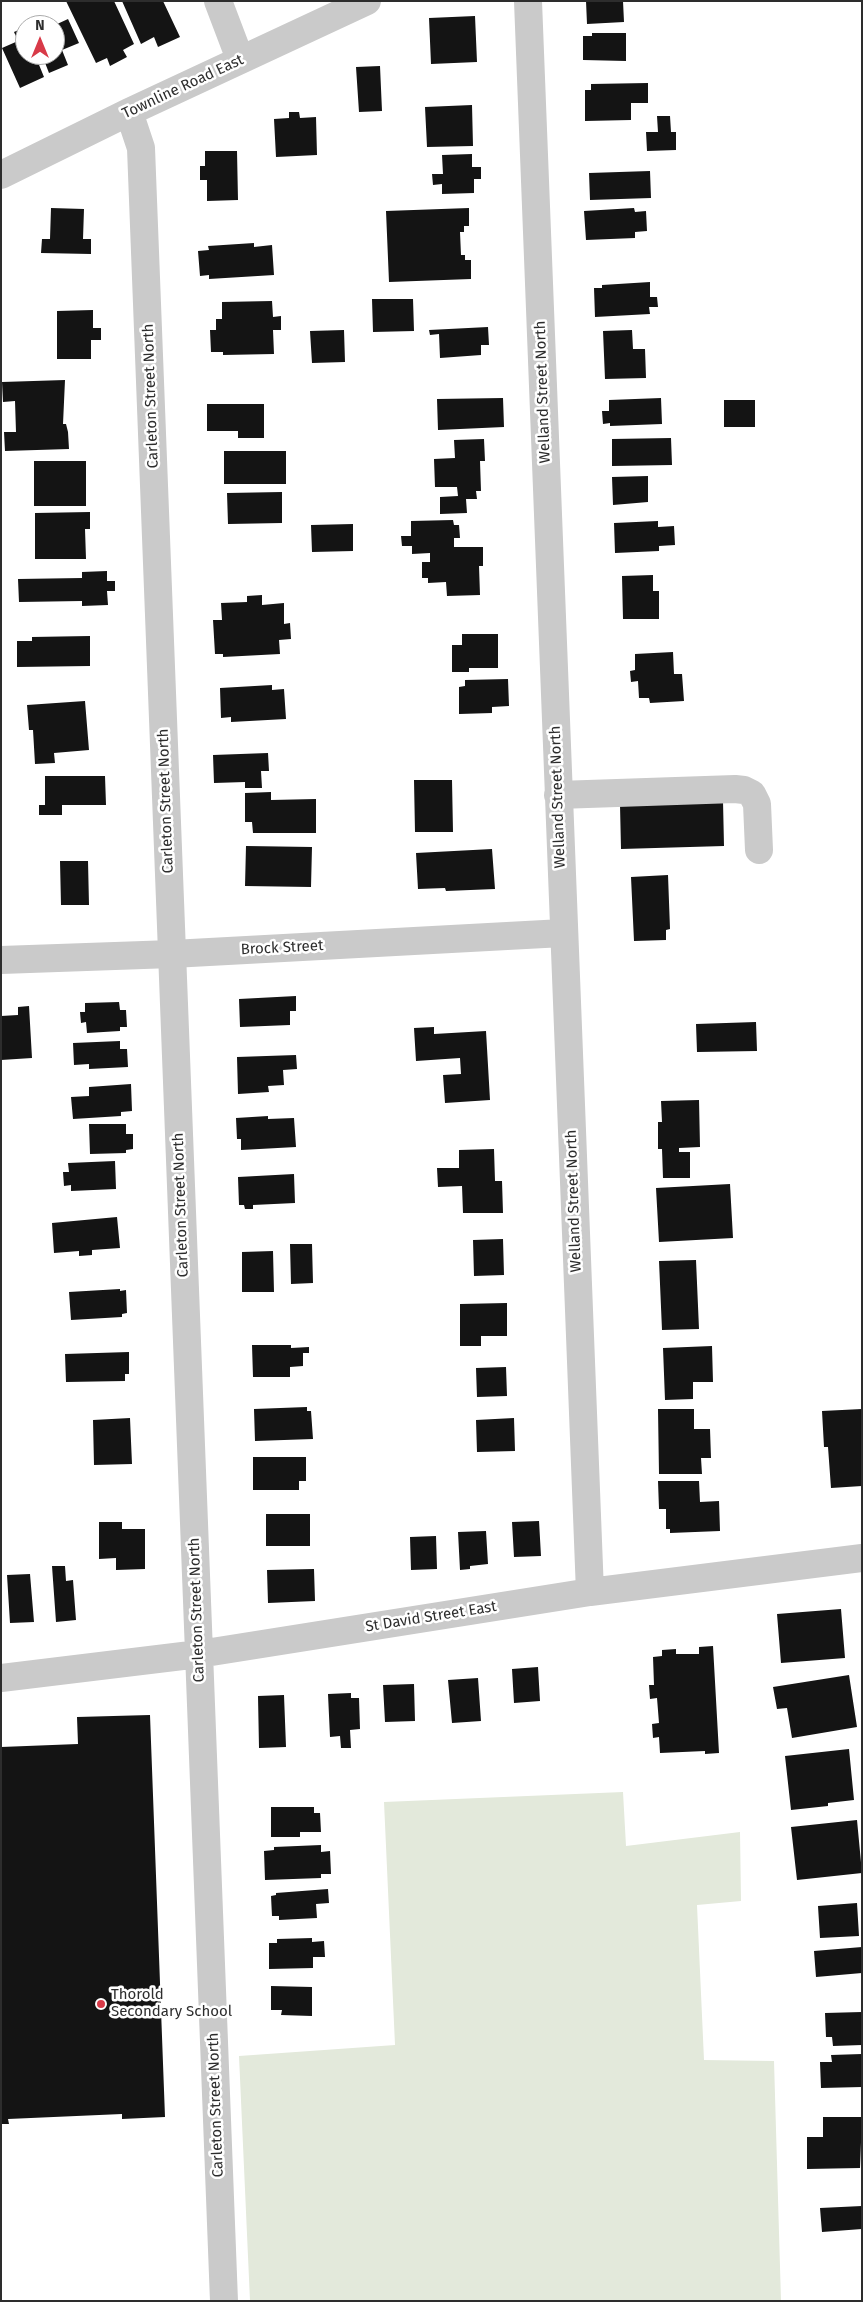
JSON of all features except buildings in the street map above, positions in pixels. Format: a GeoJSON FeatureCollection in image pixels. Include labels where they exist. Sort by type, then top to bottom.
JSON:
{"type":"FeatureCollection","features":[{"type":"Feature","properties":{"kind":"street"},"geometry":{"type":"LineString","coordinates":[[218,1],[240,60]]}},
{"type":"Feature","properties":{"kind":"street","name":"Townline Road East"},"geometry":{"type":"LineString","coordinates":[[1,176],[129,112],[367,1]]}},
{"type":"Feature","properties":{"kind":"street","name":"Welland Street North"},"geometry":{"type":"LineString","coordinates":[[528,1],[590,1592]]}},
{"type":"Feature","properties":{"kind":"street","name":"Carleton Street North"},"geometry":{"type":"LineString","coordinates":[[129,112],[141,148],[224,2301]]}},
{"type":"Feature","properties":{"kind":"street"},"geometry":{"type":"LineString","coordinates":[[558,795],[735,788],[744,790],[752,794],[757,804],[759,850]]}},
{"type":"Feature","properties":{"kind":"street","name":"Brock Street"},"geometry":{"type":"LineString","coordinates":[[1,960],[172,954],[563,933]]}},
{"type":"Feature","properties":{"kind":"street","name":"St David Street East"},"geometry":{"type":"LineString","coordinates":[[1,1678],[198,1654],[590,1592],[862,1558]]}},
{"type":"Feature","properties":{"kind":"shaded area"},"geometry":{"type":"Polygon","coordinates":[[[623,1792],[626,1846],[740,1832],[741,1901],[697,1905],[704,2060],[774,2061],[781,2301],[250,2301],[239,2056],[395,2045],[384,1802],[623,1792]]]}},
{"type":"Feature","properties":{"kind":"place","name":"Thorold Secondary School"},"geometry":{"type":"Point","coordinates":[101,2004]}}]}
